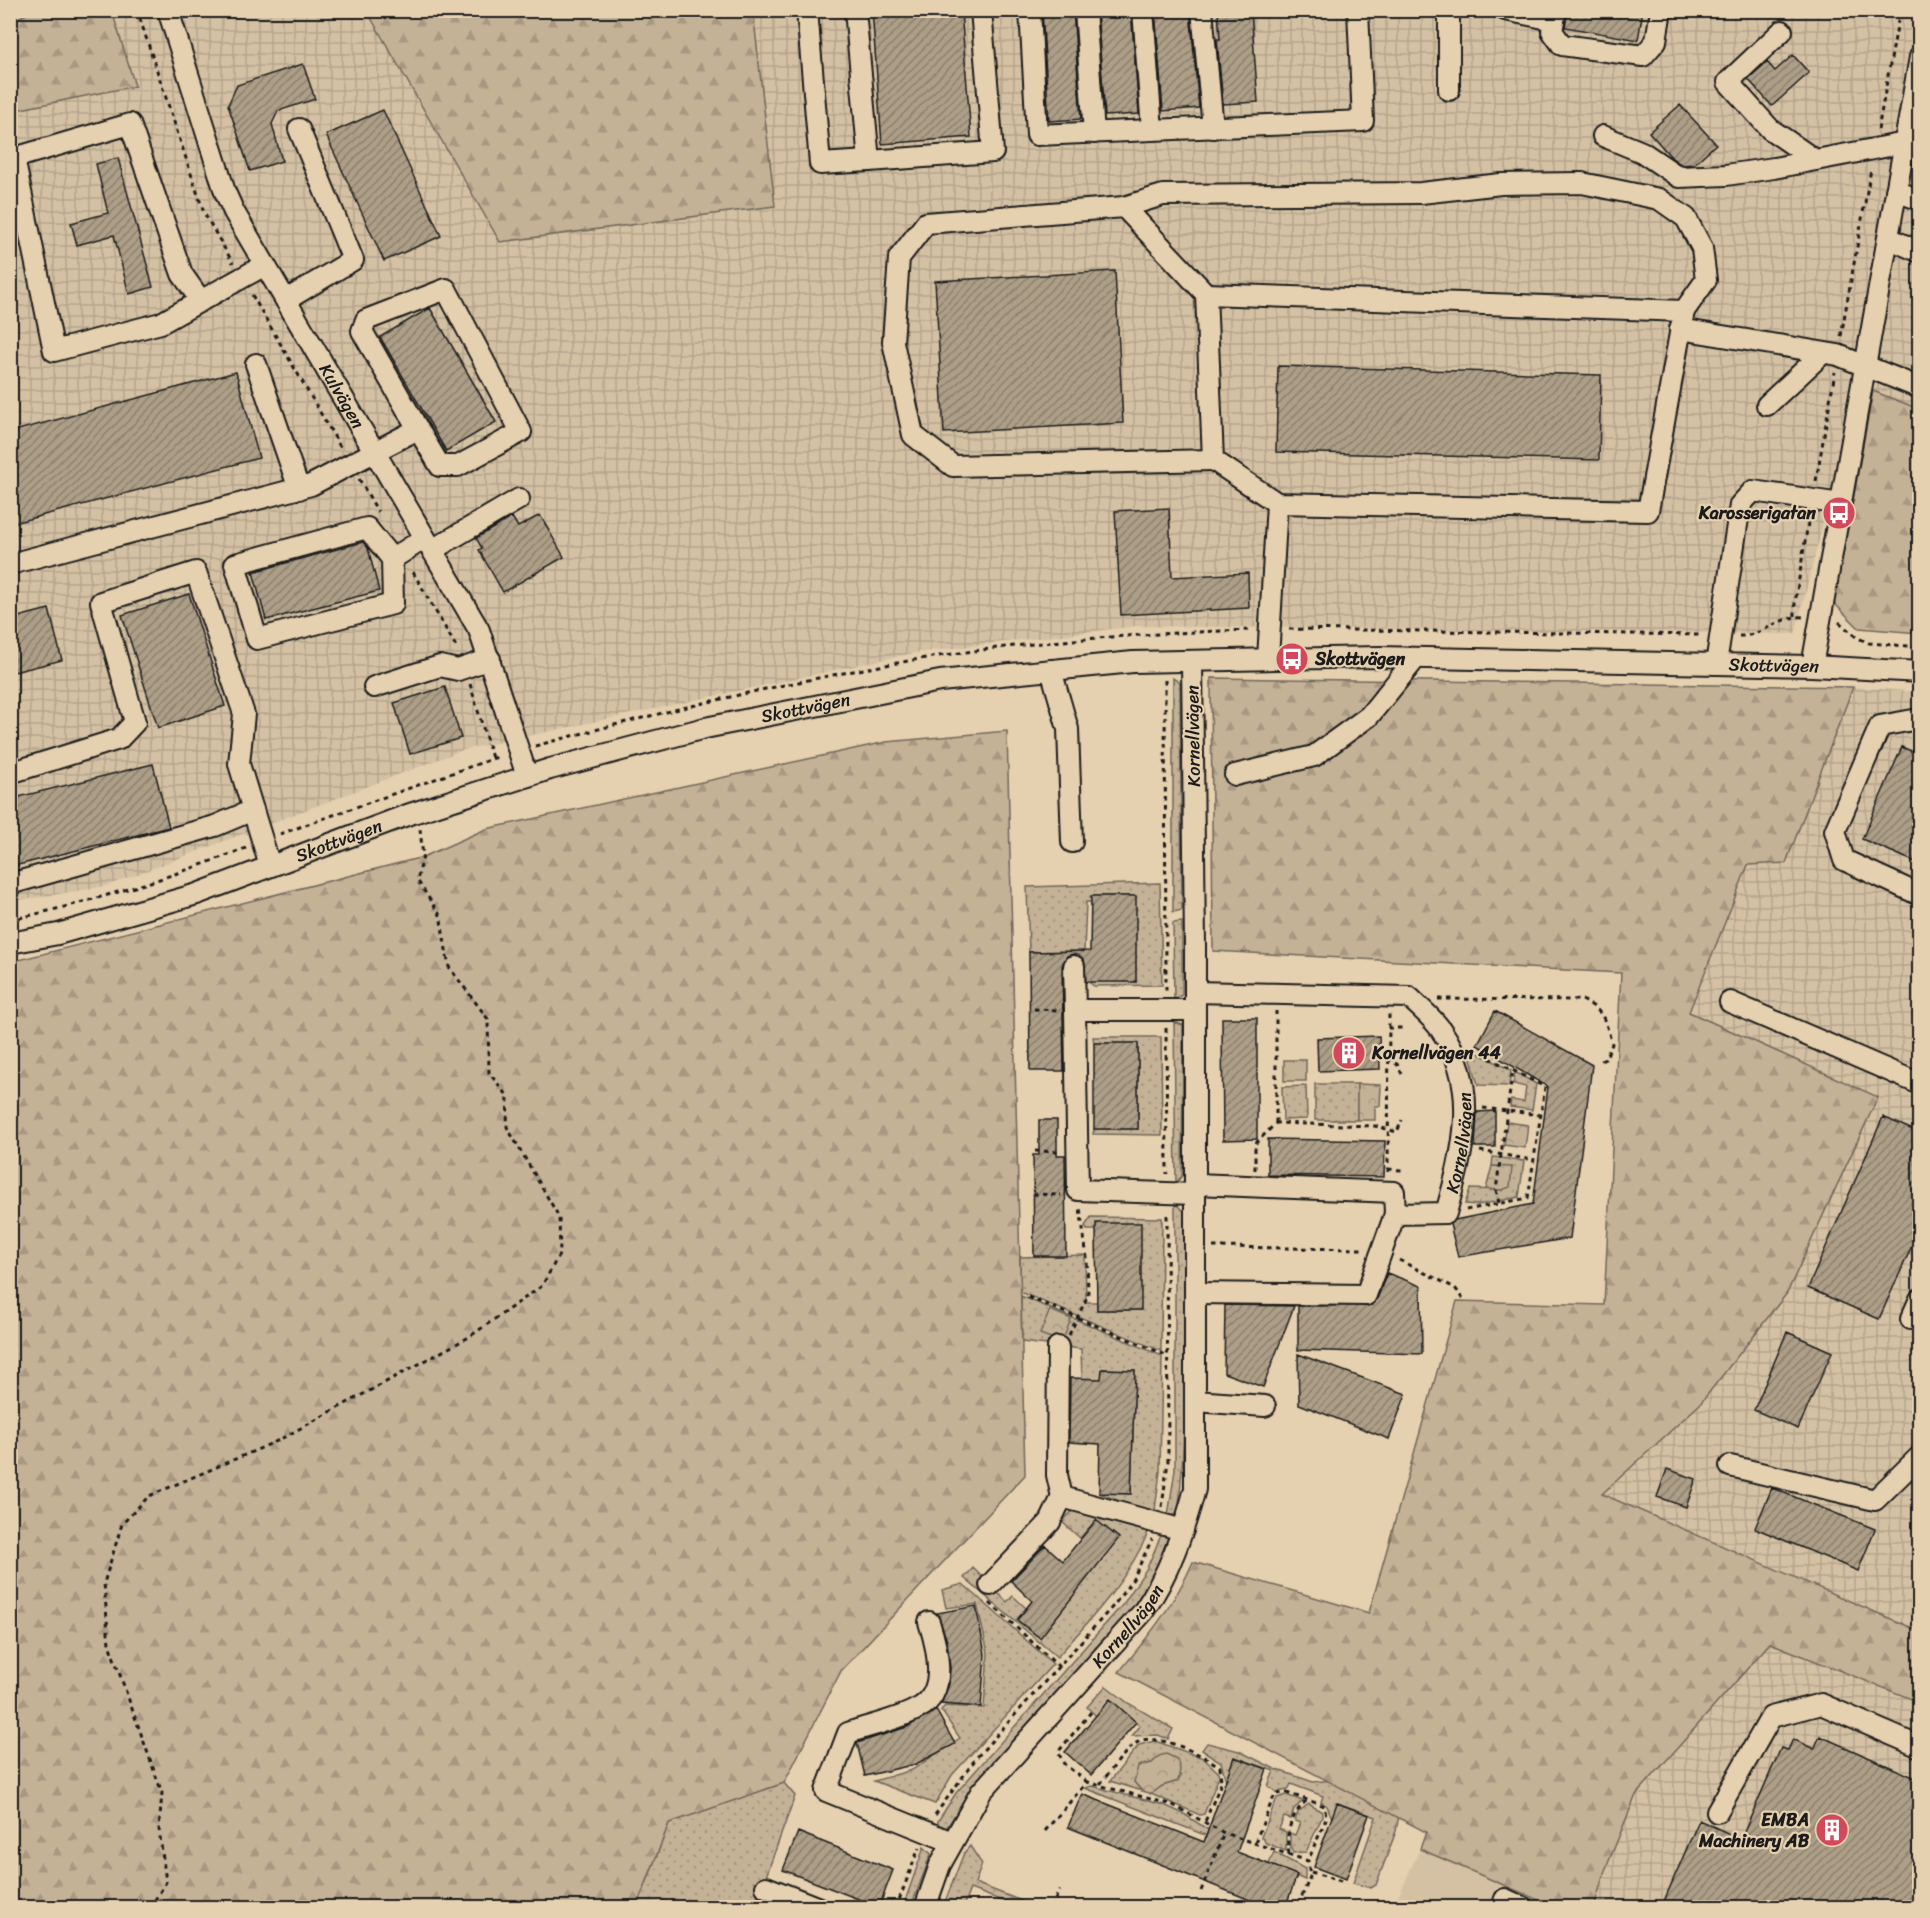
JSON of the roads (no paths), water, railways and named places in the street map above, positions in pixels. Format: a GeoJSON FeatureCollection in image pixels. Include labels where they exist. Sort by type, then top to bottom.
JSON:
{"type":"FeatureCollection","features":[{"type":"Feature","properties":{"kind":"street","name":"Kulvägen"},"geometry":{"type":"LineString","coordinates":[[168,10],[225,192],[265,265],[479,630],[527,776]]}},
{"type":"Feature","properties":{"kind":"street"},"geometry":{"type":"LineString","coordinates":[[807,10],[819,164],[993,152],[981,10]]}},
{"type":"Feature","properties":{"kind":"street"},"geometry":{"type":"LineString","coordinates":[[855,10],[869,161]]}},
{"type":"Feature","properties":{"kind":"street"},"geometry":{"type":"LineString","coordinates":[[1030,10],[1038,135],[1362,122],[1358,10]]}},
{"type":"Feature","properties":{"kind":"street"},"geometry":{"type":"LineString","coordinates":[[1085,10],[1094,133]]}},
{"type":"Feature","properties":{"kind":"street"},"geometry":{"type":"LineString","coordinates":[[1143,10],[1152,130]]}},
{"type":"Feature","properties":{"kind":"street"},"geometry":{"type":"LineString","coordinates":[[1202,10],[1213,128]]}},
{"type":"Feature","properties":{"kind":"street"},"geometry":{"type":"LineString","coordinates":[[1449,10],[1449,90]]}},
{"type":"Feature","properties":{"kind":"street"},"geometry":{"type":"LineString","coordinates":[[1505,10],[1555,15],[1552,31],[1562,45],[1643,56],[1656,41],[1661,10]]}},
{"type":"Feature","properties":{"kind":"street"},"geometry":{"type":"LineString","coordinates":[[1782,31],[1728,82],[1770,129],[1815,160]]}},
{"type":"Feature","properties":{"kind":"street"},"geometry":{"type":"LineString","coordinates":[[1812,666],[1920,57]]}},
{"type":"Feature","properties":{"kind":"street"},"geometry":{"type":"LineString","coordinates":[[201,301],[182,274],[130,124],[14,158],[54,351],[161,323],[201,301],[265,265]]}},
{"type":"Feature","properties":{"kind":"street"},"geometry":{"type":"LineString","coordinates":[[286,300],[353,260],[299,129]]}},
{"type":"Feature","properties":{"kind":"street"},"geometry":{"type":"LineString","coordinates":[[1603,136],[1642,152],[1679,177],[1726,175],[1905,143]]}},
{"type":"Feature","properties":{"kind":"street"},"geometry":{"type":"LineString","coordinates":[[1582,183],[1659,199],[1686,218],[1702,248],[1706,280],[1682,320],[1648,511],[1277,503],[1213,460],[953,466],[913,435],[893,342],[899,258],[926,223],[1124,207],[1163,195],[1421,193],[1501,184],[1582,183]]}},
{"type":"Feature","properties":{"kind":"street"},"geometry":{"type":"LineString","coordinates":[[1896,191],[1920,201]]}},
{"type":"Feature","properties":{"kind":"street"},"geometry":{"type":"LineString","coordinates":[[1124,207],[1206,294],[1213,460]]}},
{"type":"Feature","properties":{"kind":"street"},"geometry":{"type":"LineString","coordinates":[[1888,238],[1920,252]]}},
{"type":"Feature","properties":{"kind":"street"},"geometry":{"type":"LineString","coordinates":[[446,289],[520,432],[458,466],[440,466],[418,429],[362,331],[366,320],[446,289]]}},
{"type":"Feature","properties":{"kind":"street"},"geometry":{"type":"LineString","coordinates":[[1206,294],[1682,320],[1831,354],[1920,388]]}},
{"type":"Feature","properties":{"kind":"street"},"geometry":{"type":"LineString","coordinates":[[1767,405],[1831,354]]}},
{"type":"Feature","properties":{"kind":"street"},"geometry":{"type":"LineString","coordinates":[[256,364],[299,489]]}},
{"type":"Feature","properties":{"kind":"street"},"geometry":{"type":"LineString","coordinates":[[10,564],[299,489],[375,453],[418,429]]}},
{"type":"Feature","properties":{"kind":"street"},"geometry":{"type":"LineString","coordinates":[[1716,664],[1740,505],[1753,491],[1841,504]]}},
{"type":"Feature","properties":{"kind":"street"},"geometry":{"type":"LineString","coordinates":[[397,556],[428,544],[519,499]]}},
{"type":"Feature","properties":{"kind":"street"},"geometry":{"type":"LineString","coordinates":[[1268,659],[1277,503]]}},
{"type":"Feature","properties":{"kind":"street"},"geometry":{"type":"LineString","coordinates":[[367,528],[397,556],[393,604],[257,639],[235,564],[367,528]]}},
{"type":"Feature","properties":{"kind":"street"},"geometry":{"type":"LineString","coordinates":[[10,773],[119,739],[135,722],[101,602],[196,572],[244,714],[240,764],[270,866]]}},
{"type":"Feature","properties":{"kind":"street"},"geometry":{"type":"LineString","coordinates":[[1235,775],[1314,756],[1369,716],[1416,658]]}},
{"type":"Feature","properties":{"kind":"street","name":"Skottvägen"},"geometry":{"type":"LineString","coordinates":[[10,943],[58,934],[197,894],[417,812],[527,776],[705,728],[940,681],[1163,662],[1268,659],[1416,658],[1812,666],[1920,672]]}},
{"type":"Feature","properties":{"kind":"street"},"geometry":{"type":"LineString","coordinates":[[374,687],[440,666],[458,670],[490,659]]}},
{"type":"Feature","properties":{"kind":"street","name":"Kornellvägen"},"geometry":{"type":"LineString","coordinates":[[925,1908],[952,1842],[981,1792],[1143,1612],[1156,1594],[1176,1553],[1195,1489],[1192,661]]}},
{"type":"Feature","properties":{"kind":"street"},"geometry":{"type":"LineString","coordinates":[[1051,670],[1068,729],[1072,842]]}},
{"type":"Feature","properties":{"kind":"street"},"geometry":{"type":"LineString","coordinates":[[1920,723],[1913,720],[1880,726],[1835,831],[1844,860],[1920,895]]}},
{"type":"Feature","properties":{"kind":"street"},"geometry":{"type":"LineString","coordinates":[[10,884],[215,826],[253,810]]}},
{"type":"Feature","properties":{"kind":"street"},"geometry":{"type":"LineString","coordinates":[[1074,966],[1078,1190],[1167,1193],[1256,1186],[1394,1192],[1395,1214],[1366,1295],[1195,1293]]}},
{"type":"Feature","properties":{"kind":"street","name":"Kornellvägen"},"geometry":{"type":"LineString","coordinates":[[1195,1001],[1276,994],[1409,997],[1441,1030],[1462,1070],[1464,1148],[1446,1213],[1395,1214]]}},
{"type":"Feature","properties":{"kind":"street"},"geometry":{"type":"LineString","coordinates":[[1075,1010],[1166,1010],[1195,1001]]}},
{"type":"Feature","properties":{"kind":"street"},"geometry":{"type":"LineString","coordinates":[[1730,1002],[1920,1084]]}},
{"type":"Feature","properties":{"kind":"street"},"geometry":{"type":"LineString","coordinates":[[1911,1319],[1920,1299]]}},
{"type":"Feature","properties":{"kind":"street"},"geometry":{"type":"LineString","coordinates":[[990,1585],[1050,1522],[1062,1497],[1057,1475],[1058,1347]]}},
{"type":"Feature","properties":{"kind":"street"},"geometry":{"type":"LineString","coordinates":[[1195,1401],[1265,1406]]}},
{"type":"Feature","properties":{"kind":"street"},"geometry":{"type":"LineString","coordinates":[[1730,1466],[1875,1500],[1920,1456]]}},
{"type":"Feature","properties":{"kind":"street"},"geometry":{"type":"LineString","coordinates":[[1062,1497],[1183,1530]]}},
{"type":"Feature","properties":{"kind":"street"},"geometry":{"type":"LineString","coordinates":[[929,1623],[939,1653],[936,1689],[921,1708],[848,1733],[826,1791],[926,1829],[952,1842]]}},
{"type":"Feature","properties":{"kind":"street"},"geometry":{"type":"LineString","coordinates":[[1718,1812],[1771,1717],[1821,1704],[1920,1748]]}},
{"type":"Feature","properties":{"kind":"street"},"geometry":{"type":"LineString","coordinates":[[766,1887],[819,1908]]}},
{"type":"Feature","properties":{"kind":"street"},"geometry":{"type":"LineString","coordinates":[[1502,1908],[1505,1899],[1524,1908]]}},
{"type":"Feature","properties":{"kind":"place","name":"Karosserigatan"},"geometry":{"type":"Point","coordinates":[1839,513]}},
{"type":"Feature","properties":{"kind":"place","name":"Skottvägen"},"geometry":{"type":"Point","coordinates":[1292,659]}},
{"type":"Feature","properties":{"kind":"place","name":"Kornellvägen 44"},"geometry":{"type":"Point","coordinates":[1349,1053]}},
{"type":"Feature","properties":{"kind":"place","name":"EMBA Machinery AB"},"geometry":{"type":"Point","coordinates":[1832,1830]}}]}
